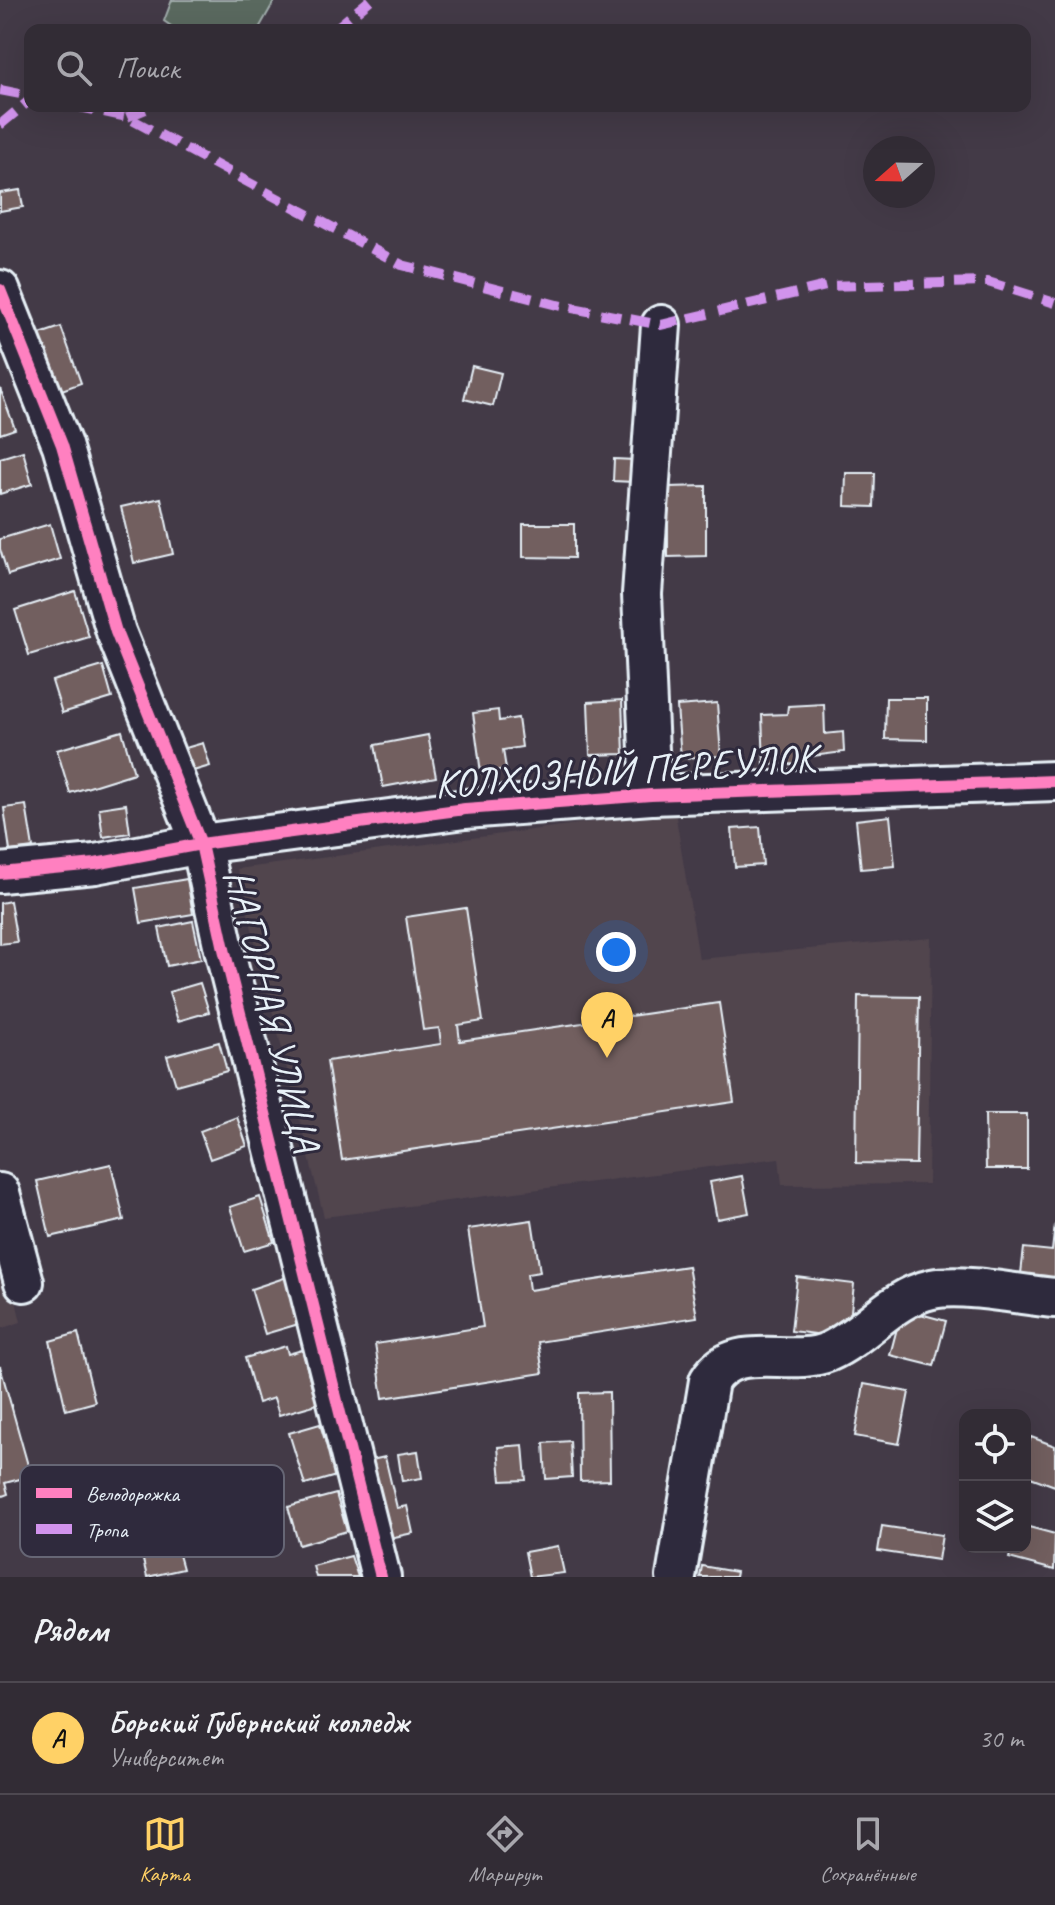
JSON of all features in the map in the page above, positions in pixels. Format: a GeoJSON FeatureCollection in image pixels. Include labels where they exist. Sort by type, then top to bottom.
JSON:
{"type":"FeatureCollection","features":[{"type":"Feature","properties":{"kind":"street","name":"НАГОРНАЯ УЛИЦА"},"geometry":{"type":"LineString","coordinates":[[0,290],[62,445],[116,632],[201,844],[224,949],[381,1577]]}},
{"type":"Feature","properties":{"kind":"street"},"geometry":{"type":"LineString","coordinates":[[651,795],[642,594],[661,325]]}},
{"type":"Feature","properties":{"kind":"street","name":"КОЛХОЗНЫЙ ПЕРЕУЛОК"},"geometry":{"type":"LineString","coordinates":[[0,873],[95,864],[201,844],[465,809],[651,795],[1055,781]]}},
{"type":"Feature","properties":{"kind":"street"},"geometry":{"type":"LineString","coordinates":[[0,1193],[24,1282]]}},
{"type":"Feature","properties":{"kind":"street"},"geometry":{"type":"LineString","coordinates":[[676,1577],[709,1381],[722,1366],[741,1357],[808,1358],[825,1353],[841,1345],[901,1300],[935,1289],[960,1288],[1055,1298]]}},
{"type":"Feature","properties":{"kind":"shaded area"},"geometry":{"type":"Polygon","coordinates":[[[675,811],[699,959],[931,938],[928,1184],[782,1185],[779,1158],[324,1217],[237,869],[675,811]]]}},
{"type":"Feature","properties":{"kind":"shaded area"},"geometry":{"type":"Polygon","coordinates":[[[0,1234],[21,1322],[0,1329],[0,1234]]]}},
{"type":"Feature","properties":{"kind":"green space"},"geometry":{"type":"Polygon","coordinates":[[[172,0],[275,0],[261,24],[168,24],[164,21],[172,0]]]}},
{"type":"Feature","properties":{"kind":"building"},"geometry":{"type":"Polygon","coordinates":[[[20,190],[23,207],[0,211],[0,193],[20,190]]]}},
{"type":"Feature","properties":{"kind":"building"},"geometry":{"type":"Polygon","coordinates":[[[61,327],[81,383],[51,394],[31,337],[61,327]]]}},
{"type":"Feature","properties":{"kind":"building"},"geometry":{"type":"Polygon","coordinates":[[[472,366],[501,373],[493,406],[464,399],[472,366]]]}},
{"type":"Feature","properties":{"kind":"building"},"geometry":{"type":"Polygon","coordinates":[[[0,388],[15,429],[0,434],[0,388]]]}},
{"type":"Feature","properties":{"kind":"building"},"geometry":{"type":"Polygon","coordinates":[[[23,451],[32,484],[0,494],[0,458],[23,451]]]}},
{"type":"Feature","properties":{"kind":"building"},"geometry":{"type":"Polygon","coordinates":[[[614,459],[635,460],[634,482],[613,481],[614,459]]]}},
{"type":"Feature","properties":{"kind":"building"},"geometry":{"type":"Polygon","coordinates":[[[846,473],[875,473],[874,507],[845,506],[846,473]]]}},
{"type":"Feature","properties":{"kind":"building"},"geometry":{"type":"Polygon","coordinates":[[[706,486],[706,556],[668,557],[668,487],[706,486]]]}},
{"type":"Feature","properties":{"kind":"building"},"geometry":{"type":"Polygon","coordinates":[[[161,498],[173,554],[134,563],[121,507],[161,498]]]}},
{"type":"Feature","properties":{"kind":"building"},"geometry":{"type":"Polygon","coordinates":[[[50,524],[60,559],[8,575],[0,539],[50,524]]]}},
{"type":"Feature","properties":{"kind":"building"},"geometry":{"type":"Polygon","coordinates":[[[523,524],[574,524],[574,558],[523,557],[523,524]]]}},
{"type":"Feature","properties":{"kind":"building"},"geometry":{"type":"Polygon","coordinates":[[[75,591],[89,637],[29,655],[15,610],[75,591]]]}},
{"type":"Feature","properties":{"kind":"building"},"geometry":{"type":"Polygon","coordinates":[[[103,666],[112,698],[62,713],[52,681],[103,666]]]}},
{"type":"Feature","properties":{"kind":"building"},"geometry":{"type":"Polygon","coordinates":[[[886,698],[927,698],[927,740],[885,739],[886,698]]]}},
{"type":"Feature","properties":{"kind":"building"},"geometry":{"type":"Polygon","coordinates":[[[622,700],[624,754],[590,755],[588,702],[622,700]]]}},
{"type":"Feature","properties":{"kind":"building"},"geometry":{"type":"Polygon","coordinates":[[[717,703],[721,756],[681,758],[677,706],[717,703]]]}},
{"type":"Feature","properties":{"kind":"building"},"geometry":{"type":"Polygon","coordinates":[[[824,704],[825,734],[843,732],[844,752],[797,758],[797,764],[764,765],[762,715],[787,714],[788,706],[824,704]]]}},
{"type":"Feature","properties":{"kind":"building"},"geometry":{"type":"Polygon","coordinates":[[[498,710],[499,721],[518,718],[522,747],[503,750],[506,769],[481,773],[473,713],[498,710]]]}},
{"type":"Feature","properties":{"kind":"building"},"geometry":{"type":"Polygon","coordinates":[[[122,731],[134,773],[70,793],[57,750],[122,731]]]}},
{"type":"Feature","properties":{"kind":"building"},"geometry":{"type":"Polygon","coordinates":[[[428,735],[436,777],[383,787],[375,745],[428,735]]]}},
{"type":"Feature","properties":{"kind":"building"},"geometry":{"type":"Polygon","coordinates":[[[203,743],[210,766],[183,774],[175,751],[203,743]]]}},
{"type":"Feature","properties":{"kind":"building"},"geometry":{"type":"Polygon","coordinates":[[[126,804],[130,833],[103,837],[99,808],[126,804]]]}},
{"type":"Feature","properties":{"kind":"building"},"geometry":{"type":"Polygon","coordinates":[[[26,805],[33,848],[10,851],[4,808],[26,805]]]}},
{"type":"Feature","properties":{"kind":"building"},"geometry":{"type":"Polygon","coordinates":[[[890,816],[895,866],[861,869],[856,820],[890,816]]]}},
{"type":"Feature","properties":{"kind":"building"},"geometry":{"type":"Polygon","coordinates":[[[760,827],[763,865],[735,867],[732,829],[760,827]]]}},
{"type":"Feature","properties":{"kind":"building"},"geometry":{"type":"Polygon","coordinates":[[[187,879],[193,914],[141,923],[135,888],[187,879]]]}},
{"type":"Feature","properties":{"kind":"building"},"geometry":{"type":"Polygon","coordinates":[[[10,901],[17,942],[0,944],[0,903],[10,901]]]}},
{"type":"Feature","properties":{"kind":"building"},"geometry":{"type":"Polygon","coordinates":[[[466,908],[483,1021],[458,1025],[460,1041],[719,1003],[734,1102],[342,1160],[327,1061],[441,1044],[439,1028],[423,1030],[406,917],[466,908]]]}},
{"type":"Feature","properties":{"kind":"building"},"geometry":{"type":"Polygon","coordinates":[[[193,921],[201,959],[167,966],[159,928],[193,921]]]}},
{"type":"Feature","properties":{"kind":"building"},"geometry":{"type":"Polygon","coordinates":[[[200,983],[209,1012],[178,1021],[169,992],[200,983]]]}},
{"type":"Feature","properties":{"kind":"building"},"geometry":{"type":"Polygon","coordinates":[[[858,996],[919,997],[916,1164],[856,1163],[858,996]]]}},
{"type":"Feature","properties":{"kind":"building"},"geometry":{"type":"Polygon","coordinates":[[[219,1042],[227,1071],[176,1085],[167,1056],[219,1042]]]}},
{"type":"Feature","properties":{"kind":"building"},"geometry":{"type":"Polygon","coordinates":[[[985,1114],[1027,1114],[1027,1169],[986,1169],[985,1114]]]}},
{"type":"Feature","properties":{"kind":"building"},"geometry":{"type":"Polygon","coordinates":[[[237,1117],[247,1146],[210,1159],[200,1131],[237,1117]]]}},
{"type":"Feature","properties":{"kind":"building"},"geometry":{"type":"Polygon","coordinates":[[[111,1164],[124,1220],[50,1237],[37,1181],[111,1164]]]}},
{"type":"Feature","properties":{"kind":"building"},"geometry":{"type":"Polygon","coordinates":[[[742,1176],[749,1213],[717,1219],[710,1182],[742,1176]]]}},
{"type":"Feature","properties":{"kind":"building"},"geometry":{"type":"Polygon","coordinates":[[[260,1197],[274,1242],[244,1251],[230,1207],[260,1197]]]}},
{"type":"Feature","properties":{"kind":"building"},"geometry":{"type":"Polygon","coordinates":[[[532,1220],[540,1272],[527,1274],[529,1290],[688,1266],[697,1317],[538,1342],[543,1373],[383,1398],[375,1344],[483,1327],[468,1229],[532,1220]]]}},
{"type":"Feature","properties":{"kind":"building"},"geometry":{"type":"Polygon","coordinates":[[[1055,1224],[1055,1286],[1020,1282],[1024,1248],[1052,1251],[1055,1224]]]}},
{"type":"Feature","properties":{"kind":"building"},"geometry":{"type":"Polygon","coordinates":[[[287,1277],[302,1323],[265,1334],[251,1289],[287,1277]]]}},
{"type":"Feature","properties":{"kind":"building"},"geometry":{"type":"Polygon","coordinates":[[[797,1277],[854,1284],[848,1338],[791,1331],[797,1277]]]}},
{"type":"Feature","properties":{"kind":"building"},"geometry":{"type":"Polygon","coordinates":[[[902,1309],[946,1321],[934,1366],[890,1355],[902,1309]]]}},
{"type":"Feature","properties":{"kind":"building"},"geometry":{"type":"Polygon","coordinates":[[[78,1333],[95,1402],[66,1410],[50,1341],[78,1333]]]}},
{"type":"Feature","properties":{"kind":"building"},"geometry":{"type":"Polygon","coordinates":[[[286,1346],[288,1354],[302,1350],[317,1404],[279,1415],[274,1398],[258,1403],[245,1358],[286,1346]]]}},
{"type":"Feature","properties":{"kind":"building"},"geometry":{"type":"Polygon","coordinates":[[[0,1366],[28,1465],[20,1465],[20,1479],[5,1483],[8,1494],[0,1497],[0,1366]]]}},
{"type":"Feature","properties":{"kind":"building"},"geometry":{"type":"Polygon","coordinates":[[[864,1384],[909,1392],[899,1444],[855,1436],[864,1384]]]}},
{"type":"Feature","properties":{"kind":"building"},"geometry":{"type":"Polygon","coordinates":[[[609,1392],[610,1480],[580,1481],[579,1393],[609,1392]]]}},
{"type":"Feature","properties":{"kind":"building"},"geometry":{"type":"Polygon","coordinates":[[[320,1424],[336,1476],[305,1485],[289,1433],[320,1424]]]}},
{"type":"Feature","properties":{"kind":"building"},"geometry":{"type":"Polygon","coordinates":[[[1031,1437],[1055,1446],[1055,1486],[1031,1477],[1031,1437]]]}},
{"type":"Feature","properties":{"kind":"building"},"geometry":{"type":"Polygon","coordinates":[[[570,1441],[572,1477],[546,1479],[544,1443],[570,1441]]]}},
{"type":"Feature","properties":{"kind":"building"},"geometry":{"type":"Polygon","coordinates":[[[523,1445],[526,1480],[501,1481],[498,1447],[523,1445]]]}},
{"type":"Feature","properties":{"kind":"building"},"geometry":{"type":"Polygon","coordinates":[[[418,1451],[422,1478],[402,1481],[398,1454],[418,1451]]]}},
{"type":"Feature","properties":{"kind":"building"},"geometry":{"type":"Polygon","coordinates":[[[385,1457],[397,1508],[407,1506],[413,1533],[385,1539],[367,1461],[385,1457]]]}},
{"type":"Feature","properties":{"kind":"building"},"geometry":{"type":"Polygon","coordinates":[[[336,1494],[347,1531],[299,1545],[288,1507],[336,1494]]]}},
{"type":"Feature","properties":{"kind":"building"},"geometry":{"type":"Polygon","coordinates":[[[882,1526],[942,1535],[938,1560],[878,1551],[882,1526]]]}},
{"type":"Feature","properties":{"kind":"building"},"geometry":{"type":"Polygon","coordinates":[[[1031,1528],[1055,1534],[1054,1570],[1009,1558],[1010,1553],[1031,1553],[1031,1528]]]}},
{"type":"Feature","properties":{"kind":"building"},"geometry":{"type":"Polygon","coordinates":[[[558,1546],[564,1573],[530,1577],[525,1552],[558,1546]]]}},
{"type":"Feature","properties":{"kind":"building"},"geometry":{"type":"Polygon","coordinates":[[[351,1556],[358,1577],[316,1577],[313,1566],[351,1556]]]}},
{"type":"Feature","properties":{"kind":"building"},"geometry":{"type":"Polygon","coordinates":[[[142,1557],[180,1557],[183,1569],[147,1577],[142,1557]]]}},
{"type":"Feature","properties":{"kind":"building"},"geometry":{"type":"Polygon","coordinates":[[[702,1566],[736,1572],[735,1577],[700,1577],[702,1566]]]}},
{"type":"Feature","properties":{"kind":"marked path"},"geometry":{"type":"LineString","coordinates":[[341,24],[370,0]]}},
{"type":"Feature","properties":{"kind":"marked path"},"geometry":{"type":"LineString","coordinates":[[0,90],[24,95]]}},
{"type":"Feature","properties":{"kind":"marked path"},"geometry":{"type":"LineString","coordinates":[[0,125],[24,105]]}},
{"type":"Feature","properties":{"kind":"marked path"},"geometry":{"type":"LineString","coordinates":[[103,112],[127,117],[402,265],[557,305],[661,325],[826,286],[988,282],[1055,303]]}},
{"type":"Feature","properties":{"kind":"marked path"},"geometry":{"type":"LineString","coordinates":[[127,117],[139,112]]}},
{"type":"Feature","properties":{"kind":"cycle path"},"geometry":{"type":"LineString","coordinates":[[0,290],[62,445],[116,632],[201,844],[224,949],[381,1577]]}},
{"type":"Feature","properties":{"kind":"cycle path"},"geometry":{"type":"LineString","coordinates":[[0,873],[95,864],[201,844],[465,809],[651,795],[1055,781]]}},
{"type":"Feature","properties":{"kind":"place","name":"Борский Губернский колледж"},"geometry":{"type":"Point","coordinates":[607,1058]}}]}
